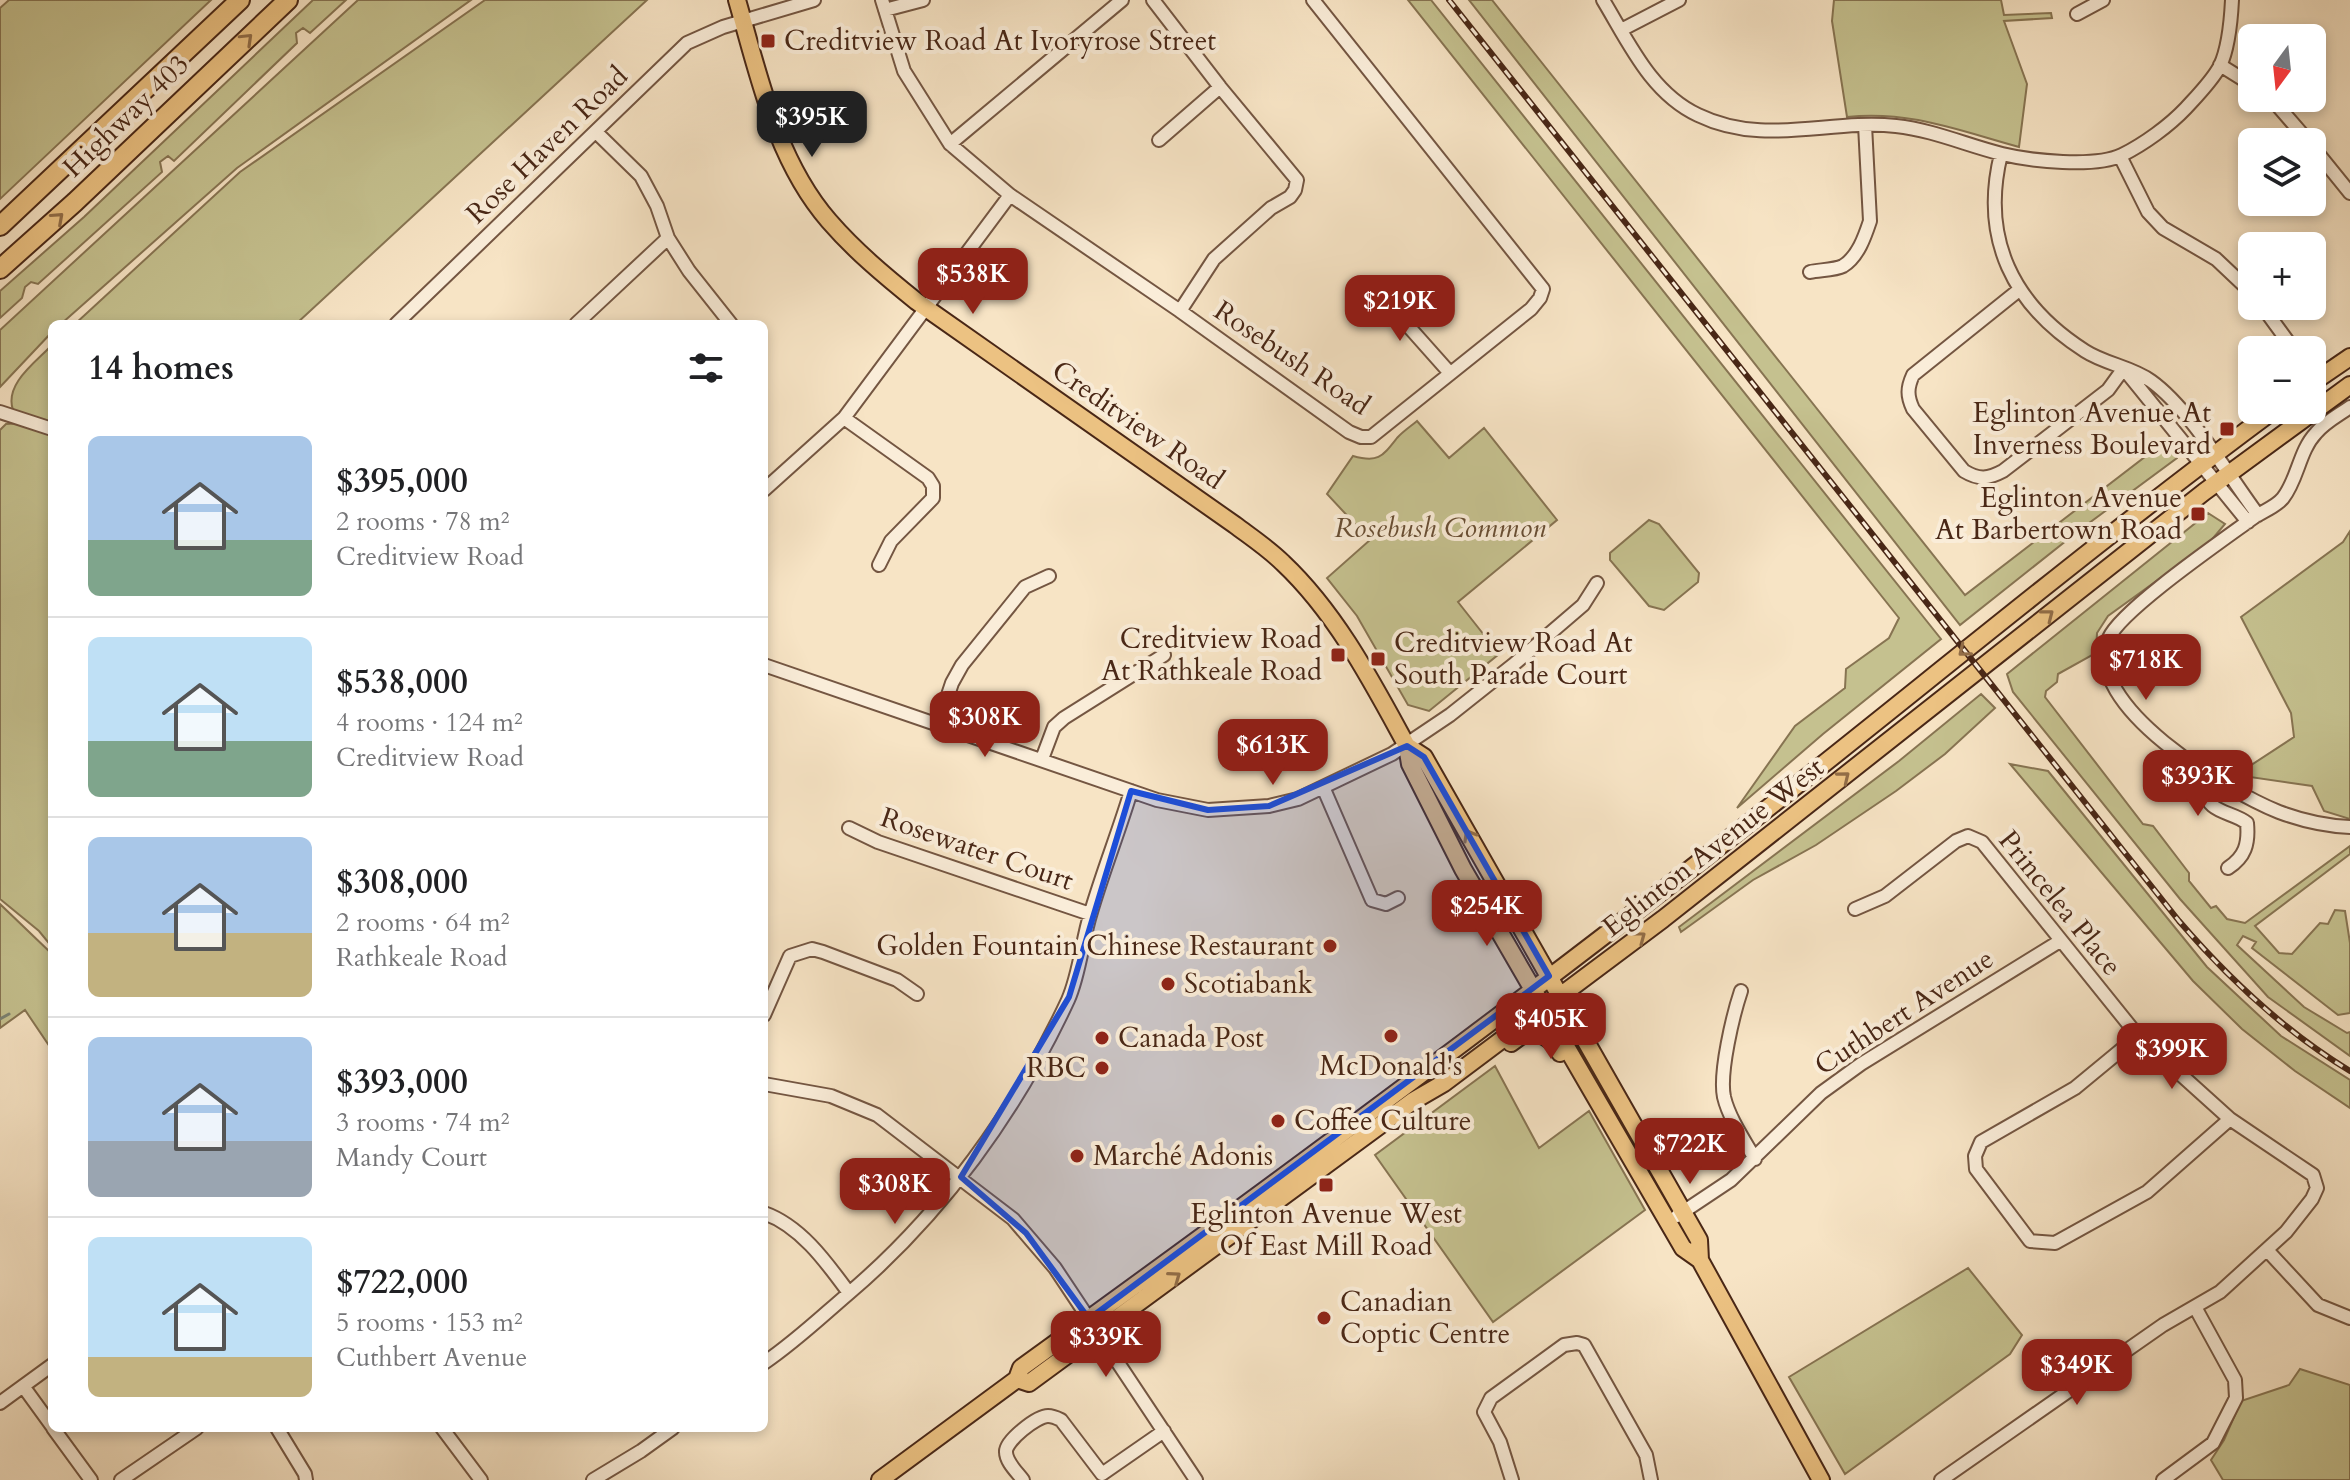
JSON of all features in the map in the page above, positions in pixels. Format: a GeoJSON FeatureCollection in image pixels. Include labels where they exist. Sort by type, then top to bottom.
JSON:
{"type":"FeatureCollection","features":[{"type":"Feature","properties":{"kind":"highway","name":"Highway 403"},"geometry":{"type":"LineString","coordinates":[[0,226],[240,0]]}},
{"type":"Feature","properties":{"kind":"highway","name":"Highway 403"},"geometry":{"type":"LineString","coordinates":[[0,269],[288,0]]}},
{"type":"Feature","properties":{"kind":"main road","name":"Creditview Road"},"geometry":{"type":"LineString","coordinates":[[737,0],[779,137],[798,176],[828,219],[876,269],[926,308],[1282,561],[1348,641],[1407,746],[1410,764],[1447,839],[1592,1094],[1675,1217]]}},
{"type":"Feature","properties":{"kind":"main road"},"geometry":{"type":"LineString","coordinates":[[2326,373],[2350,357]]}},
{"type":"Feature","properties":{"kind":"main road","name":"Eglinton Avenue West"},"geometry":{"type":"LineString","coordinates":[[880,1480],[1017,1379],[1021,1368],[1093,1326],[1413,1101],[1444,1083],[1561,996],[1703,889],[2222,478],[2350,385]]}},
{"type":"Feature","properties":{"kind":"main road","name":"Eglinton Avenue West"},"geometry":{"type":"LineString","coordinates":[[1093,1326],[1718,848],[2255,424]]}},
{"type":"Feature","properties":{"kind":"main road","name":"Creditview Road"},"geometry":{"type":"LineString","coordinates":[[1407,746],[1424,757],[1561,996],[1675,1217],[1683,1248],[1700,1260],[1821,1480]]}},
{"type":"Feature","properties":{"kind":"main road"},"geometry":{"type":"LineString","coordinates":[[1480,1056],[1490,1059],[1525,1033],[1544,1035],[1556,1045],[1577,1083],[1592,1094]]}},
{"type":"Feature","properties":{"kind":"street","name":"Rose Haven Road"},"geometry":{"type":"LineString","coordinates":[[400,320],[687,43],[723,27],[814,0]]}},
{"type":"Feature","properties":{"kind":"street"},"geometry":{"type":"LineString","coordinates":[[884,5],[923,0]]}},
{"type":"Feature","properties":{"kind":"street"},"geometry":{"type":"LineString","coordinates":[[950,144],[1122,0]]}},
{"type":"Feature","properties":{"kind":"street"},"geometry":{"type":"LineString","coordinates":[[1153,0],[1297,180],[1290,197],[1271,208],[1223,250],[1180,311]]}},
{"type":"Feature","properties":{"kind":"street","name":"Rosebush Road"},"geometry":{"type":"LineString","coordinates":[[884,5],[904,71],[950,144],[1010,195],[1349,432],[1371,437],[1531,309],[1543,289],[1313,0]]}},
{"type":"Feature","properties":{"kind":"street"},"geometry":{"type":"LineString","coordinates":[[1603,0],[1647,72],[1666,94],[1716,123],[1743,131],[1782,132],[1865,125],[1927,131],[2001,154],[2044,162],[2076,162],[2120,156],[2175,119],[2220,65],[2232,0]]}},
{"type":"Feature","properties":{"kind":"street"},"geometry":{"type":"LineString","coordinates":[[1621,30],[1679,0]]}},
{"type":"Feature","properties":{"kind":"street"},"geometry":{"type":"LineString","coordinates":[[2077,14],[2103,0]]}},
{"type":"Feature","properties":{"kind":"street"},"geometry":{"type":"LineString","coordinates":[[2220,65],[2238,76]]}},
{"type":"Feature","properties":{"kind":"street"},"geometry":{"type":"LineString","coordinates":[[1159,140],[1220,87]]}},
{"type":"Feature","properties":{"kind":"street"},"geometry":{"type":"LineString","coordinates":[[2283,112],[2297,128]]}},
{"type":"Feature","properties":{"kind":"street"},"geometry":{"type":"LineString","coordinates":[[1810,272],[1842,266],[1866,236],[1870,221],[1865,125]]}},
{"type":"Feature","properties":{"kind":"street"},"geometry":{"type":"LineString","coordinates":[[596,132],[641,176],[657,206],[668,238],[689,271],[728,320]]}},
{"type":"Feature","properties":{"kind":"street"},"geometry":{"type":"LineString","coordinates":[[2001,154],[1995,183],[1998,239],[2006,267],[2019,290],[2042,318],[2066,338],[2087,353],[2124,368],[2208,459],[2253,518]]}},
{"type":"Feature","properties":{"kind":"street"},"geometry":{"type":"LineString","coordinates":[[2120,156],[2148,212],[2163,228],[2216,259],[2238,280]]}},
{"type":"Feature","properties":{"kind":"street"},"geometry":{"type":"LineString","coordinates":[[2326,163],[2350,193]]}},
{"type":"Feature","properties":{"kind":"street"},"geometry":{"type":"LineString","coordinates":[[768,486],[844,418],[1010,195]]}},
{"type":"Feature","properties":{"kind":"street"},"geometry":{"type":"LineString","coordinates":[[580,320],[668,238]]}},
{"type":"Feature","properties":{"kind":"street"},"geometry":{"type":"LineString","coordinates":[[2019,290],[1913,375],[1908,387],[1913,409],[1964,471],[1974,477],[1989,478],[2003,471],[2108,390],[2124,368]]}},
{"type":"Feature","properties":{"kind":"street"},"geometry":{"type":"LineString","coordinates":[[1377,291],[1449,372]]}},
{"type":"Feature","properties":{"kind":"street"},"geometry":{"type":"LineString","coordinates":[[2350,407],[2315,433],[2283,498],[2125,616],[2110,637],[2104,665],[2118,697],[2146,726],[2218,781],[2277,811],[2318,825],[2350,827]]}},
{"type":"Feature","properties":{"kind":"street"},"geometry":{"type":"LineString","coordinates":[[0,412],[48,428]]}},
{"type":"Feature","properties":{"kind":"street"},"geometry":{"type":"LineString","coordinates":[[844,418],[928,478],[933,486],[933,498],[891,541],[879,565]]}},
{"type":"Feature","properties":{"kind":"street"},"geometry":{"type":"LineString","coordinates":[[938,725],[952,683],[962,665],[1025,587],[1049,576]]}},
{"type":"Feature","properties":{"kind":"street"},"geometry":{"type":"LineString","coordinates":[[768,666],[1157,800],[1208,810],[1232,810],[1298,799],[1407,746],[1481,691],[1583,605],[1597,583]]}},
{"type":"Feature","properties":{"kind":"street"},"geometry":{"type":"LineString","coordinates":[[1042,759],[1054,727],[1064,718],[1164,655]]}},
{"type":"Feature","properties":{"kind":"street"},"geometry":{"type":"LineString","coordinates":[[2218,781],[2207,789],[2208,803],[2213,808],[2238,815],[2247,823],[2246,848],[2239,861],[2228,868]]}},
{"type":"Feature","properties":{"kind":"street"},"geometry":{"type":"LineString","coordinates":[[1323,787],[1372,900],[1386,904],[1398,898]]}},
{"type":"Feature","properties":{"kind":"street"},"geometry":{"type":"LineString","coordinates":[[768,1360],[792,1344],[875,1273],[927,1219],[961,1177],[1009,1105],[1069,997],[1090,914],[1131,791]]}},
{"type":"Feature","properties":{"kind":"street","name":"Rosewater Court"},"geometry":{"type":"LineString","coordinates":[[849,828],[878,842],[1090,914]]}},
{"type":"Feature","properties":{"kind":"street","name":"Princelea Place"},"geometry":{"type":"LineString","coordinates":[[1855,909],[1885,896],[1956,841],[1968,836],[1982,842],[2138,1036],[2230,1119],[2313,1175],[2316,1181],[2317,1188],[2312,1199],[2286,1232],[2220,1292],[2163,1325],[1941,1480]]}},
{"type":"Feature","properties":{"kind":"street","name":"Cuthbert Avenue"},"geometry":{"type":"LineString","coordinates":[[1675,1217],[1731,1180],[1821,1093],[1861,1064],[2060,941]]}},
{"type":"Feature","properties":{"kind":"street"},"geometry":{"type":"LineString","coordinates":[[768,1006],[790,956],[812,949],[897,980],[917,994]]}},
{"type":"Feature","properties":{"kind":"street"},"geometry":{"type":"LineString","coordinates":[[1741,991],[1733,1014],[1723,1088],[1728,1110],[1755,1159]]}},
{"type":"Feature","properties":{"kind":"street"},"geometry":{"type":"LineString","coordinates":[[2138,1036],[2075,1088],[1981,1142],[1975,1156],[1976,1169],[2030,1241],[2055,1243],[2147,1192],[2230,1119]]}},
{"type":"Feature","properties":{"kind":"street"},"geometry":{"type":"LineString","coordinates":[[768,1085],[819,1093],[866,1110],[888,1122],[1000,1208],[1055,1268],[1196,1480]]}},
{"type":"Feature","properties":{"kind":"street"},"geometry":{"type":"LineString","coordinates":[[768,1215],[795,1229],[849,1293]]}},
{"type":"Feature","properties":{"kind":"street"},"geometry":{"type":"LineString","coordinates":[[2267,1250],[2318,1305],[2350,1318]]}},
{"type":"Feature","properties":{"kind":"street"},"geometry":{"type":"LineString","coordinates":[[2163,1480],[2213,1443],[2236,1398],[2235,1380],[2195,1307]]}},
{"type":"Feature","properties":{"kind":"street"},"geometry":{"type":"LineString","coordinates":[[1512,1480],[1500,1442],[1486,1420],[1484,1412],[1487,1404],[1564,1345],[1577,1343],[1584,1345],[1646,1455],[1651,1480]]}},
{"type":"Feature","properties":{"kind":"street"},"geometry":{"type":"LineString","coordinates":[[0,1403],[48,1368]]}},
{"type":"Feature","properties":{"kind":"street"},"geometry":{"type":"LineString","coordinates":[[23,1386],[48,1420]]}},
{"type":"Feature","properties":{"kind":"street"},"geometry":{"type":"LineString","coordinates":[[1023,1480],[1008,1459],[1006,1447],[1009,1441],[1043,1417],[1051,1415],[1061,1420],[1104,1477],[1164,1431]]}},
{"type":"Feature","properties":{"kind":"street"},"geometry":{"type":"LineString","coordinates":[[57,1432],[91,1480]]}},
{"type":"Feature","properties":{"kind":"street"},"geometry":{"type":"LineString","coordinates":[[121,1480],[191,1432]]}},
{"type":"Feature","properties":{"kind":"street"},"geometry":{"type":"LineString","coordinates":[[279,1432],[306,1480]]}},
{"type":"Feature","properties":{"kind":"street"},"geometry":{"type":"LineString","coordinates":[[445,1432],[481,1480]]}},
{"type":"Feature","properties":{"kind":"street"},"geometry":{"type":"LineString","coordinates":[[593,1480],[667,1432]]}},
{"type":"Feature","properties":{"kind":"highlighted area"},"geometry":{"type":"Polygon","coordinates":[[[1407,746],[1424,757],[1549,976],[1089,1319],[1026,1233],[961,1177],[1069,997],[1131,791],[1208,810],[1269,806],[1407,746]]]}},
{"type":"Feature","properties":{"kind":"green space"},"geometry":{"type":"Polygon","coordinates":[[[9,0],[211,0],[0,199],[0,8],[9,0]]]}},
{"type":"Feature","properties":{"kind":"green space"},"geometry":{"type":"Polygon","coordinates":[[[313,0],[346,0],[310,33],[303,28],[296,33],[297,43],[174,161],[168,156],[160,162],[162,172],[38,284],[31,282],[25,287],[22,298],[0,318],[0,291],[84,217],[313,0]]]}},
{"type":"Feature","properties":{"kind":"green space"},"geometry":{"type":"Polygon","coordinates":[[[358,0],[471,0],[237,168],[66,320],[48,320],[48,336],[0,387],[0,330],[358,0]]]}},
{"type":"Feature","properties":{"kind":"green space"},"geometry":{"type":"Polygon","coordinates":[[[485,0],[647,0],[300,320],[79,320],[240,172],[485,0]]]}},
{"type":"Feature","properties":{"kind":"green space"},"geometry":{"type":"Polygon","coordinates":[[[1408,0],[1431,0],[1941,639],[1737,808],[1795,726],[1845,688],[1846,669],[1889,638],[1899,618],[1408,0]]]}},
{"type":"Feature","properties":{"kind":"green space"},"geometry":{"type":"Polygon","coordinates":[[[1469,0],[1492,0],[1965,595],[2167,440],[2176,451],[2177,458],[1960,625],[1469,0]]]}},
{"type":"Feature","properties":{"kind":"green space"},"geometry":{"type":"Polygon","coordinates":[[[1834,0],[2001,0],[2004,15],[2051,13],[2052,18],[2004,21],[2027,84],[2019,147],[1913,119],[1847,117],[1832,21],[1834,0]]]}},
{"type":"Feature","properties":{"kind":"green space"},"geometry":{"type":"Polygon","coordinates":[[[48,349],[48,422],[13,410],[13,391],[23,374],[48,349]]]}},
{"type":"Feature","properties":{"kind":"green space","name":"Rosebush Common"},"geometry":{"type":"Polygon","coordinates":[[[1417,421],[1449,458],[1484,428],[1557,520],[1458,602],[1499,654],[1429,711],[1408,705],[1357,616],[1327,578],[1370,540],[1327,494],[1353,456],[1368,459],[1379,457],[1417,421]]]}},
{"type":"Feature","properties":{"kind":"green space"},"geometry":{"type":"Polygon","coordinates":[[[25,423],[48,431],[48,942],[0,899],[0,430],[6,424],[25,423]]]}},
{"type":"Feature","properties":{"kind":"green space"},"geometry":{"type":"Polygon","coordinates":[[[2208,513],[2225,524],[2209,543],[2108,616],[2097,633],[2096,653],[2058,674],[2057,682],[2046,691],[2045,697],[2143,824],[2153,826],[2211,908],[2216,906],[2227,919],[2245,923],[2350,846],[2350,854],[2255,926],[2279,953],[2292,954],[2320,923],[2328,924],[2335,910],[2345,911],[2350,943],[2350,1013],[2338,1015],[2252,948],[2256,942],[2243,936],[2237,945],[2304,1007],[2350,1032],[2350,1056],[2268,997],[2180,899],[2013,692],[2007,674],[2208,513]]]}},
{"type":"Feature","properties":{"kind":"green space"},"geometry":{"type":"Polygon","coordinates":[[[1649,520],[1659,524],[1699,573],[1698,582],[1664,610],[1649,606],[1610,560],[1610,553],[1649,520]]]}},
{"type":"Feature","properties":{"kind":"green space"},"geometry":{"type":"Polygon","coordinates":[[[2350,531],[2350,819],[2324,811],[2312,786],[2236,775],[2294,737],[2291,713],[2241,617],[2343,542],[2350,531]]]}},
{"type":"Feature","properties":{"kind":"green space"},"geometry":{"type":"Polygon","coordinates":[[[1981,694],[1995,708],[1945,754],[1816,845],[1753,880],[1681,932],[1679,927],[1899,761],[1981,694]]]}},
{"type":"Feature","properties":{"kind":"green space"},"geometry":{"type":"Polygon","coordinates":[[[2010,764],[2048,771],[2207,967],[2281,1036],[2350,1080],[2350,1108],[2295,1071],[2242,1029],[2193,981],[2010,764]]]}},
{"type":"Feature","properties":{"kind":"green space"},"geometry":{"type":"Polygon","coordinates":[[[0,904],[48,950],[48,1044],[25,1010],[0,1028],[0,904]]]}},
{"type":"Feature","properties":{"kind":"green space"},"geometry":{"type":"Polygon","coordinates":[[[1495,1066],[1539,1148],[1589,1111],[1645,1210],[1493,1322],[1375,1155],[1495,1066]]]}},
{"type":"Feature","properties":{"kind":"green space"},"geometry":{"type":"Polygon","coordinates":[[[1968,1268],[2022,1335],[2010,1354],[1845,1474],[1789,1377],[1968,1268]]]}},
{"type":"Feature","properties":{"kind":"green space"},"geometry":{"type":"Polygon","coordinates":[[[2300,1369],[2350,1385],[2350,1480],[2223,1480],[2211,1460],[2224,1440],[2241,1401],[2289,1385],[2300,1369]]]}},
{"type":"Feature","properties":{"kind":"waterway"},"geometry":{"type":"LineString","coordinates":[[0,1019],[9,1014]]}},
{"type":"Feature","properties":{"kind":"railway"},"geometry":{"type":"LineString","coordinates":[[1449,0],[2179,921],[2258,1003],[2302,1039],[2350,1071]]}},
{"type":"Feature","properties":{"kind":"place","name":"Creditview Road At Ivoryrose Street"},"geometry":{"type":"Point","coordinates":[768,41]}},
{"type":"Feature","properties":{"kind":"place","name":"Eglinton Avenue At Inverness Boulevard"},"geometry":{"type":"Point","coordinates":[2227,429]}},
{"type":"Feature","properties":{"kind":"place","name":"Eglinton Avenue At Barbertown Road"},"geometry":{"type":"Point","coordinates":[2198,514]}},
{"type":"Feature","properties":{"kind":"place","name":"Creditview Road At Rathkeale Road"},"geometry":{"type":"Point","coordinates":[1338,655]}},
{"type":"Feature","properties":{"kind":"place","name":"Creditview Road At South Parade Court"},"geometry":{"type":"Point","coordinates":[1378,659]}},
{"type":"Feature","properties":{"kind":"place","name":"Golden Fountain Chinese Restaurant"},"geometry":{"type":"Point","coordinates":[1330,946]}},
{"type":"Feature","properties":{"kind":"place","name":"Scotiabank"},"geometry":{"type":"Point","coordinates":[1168,984]}},
{"type":"Feature","properties":{"kind":"place","name":"McDonald's"},"geometry":{"type":"Point","coordinates":[1391,1036]}},
{"type":"Feature","properties":{"kind":"place","name":"Canada Post"},"geometry":{"type":"Point","coordinates":[1102,1038]}},
{"type":"Feature","properties":{"kind":"place","name":"RBC"},"geometry":{"type":"Point","coordinates":[1102,1068]}},
{"type":"Feature","properties":{"kind":"place","name":"Coffee Culture"},"geometry":{"type":"Point","coordinates":[1278,1121]}},
{"type":"Feature","properties":{"kind":"place","name":"Marché Adonis"},"geometry":{"type":"Point","coordinates":[1077,1156]}},
{"type":"Feature","properties":{"kind":"place","name":"Eglinton Avenue West Of East Mill Road"},"geometry":{"type":"Point","coordinates":[1326,1185]}},
{"type":"Feature","properties":{"kind":"place","name":"Canadian Coptic Centre"},"geometry":{"type":"Point","coordinates":[1324,1318]}}]}
